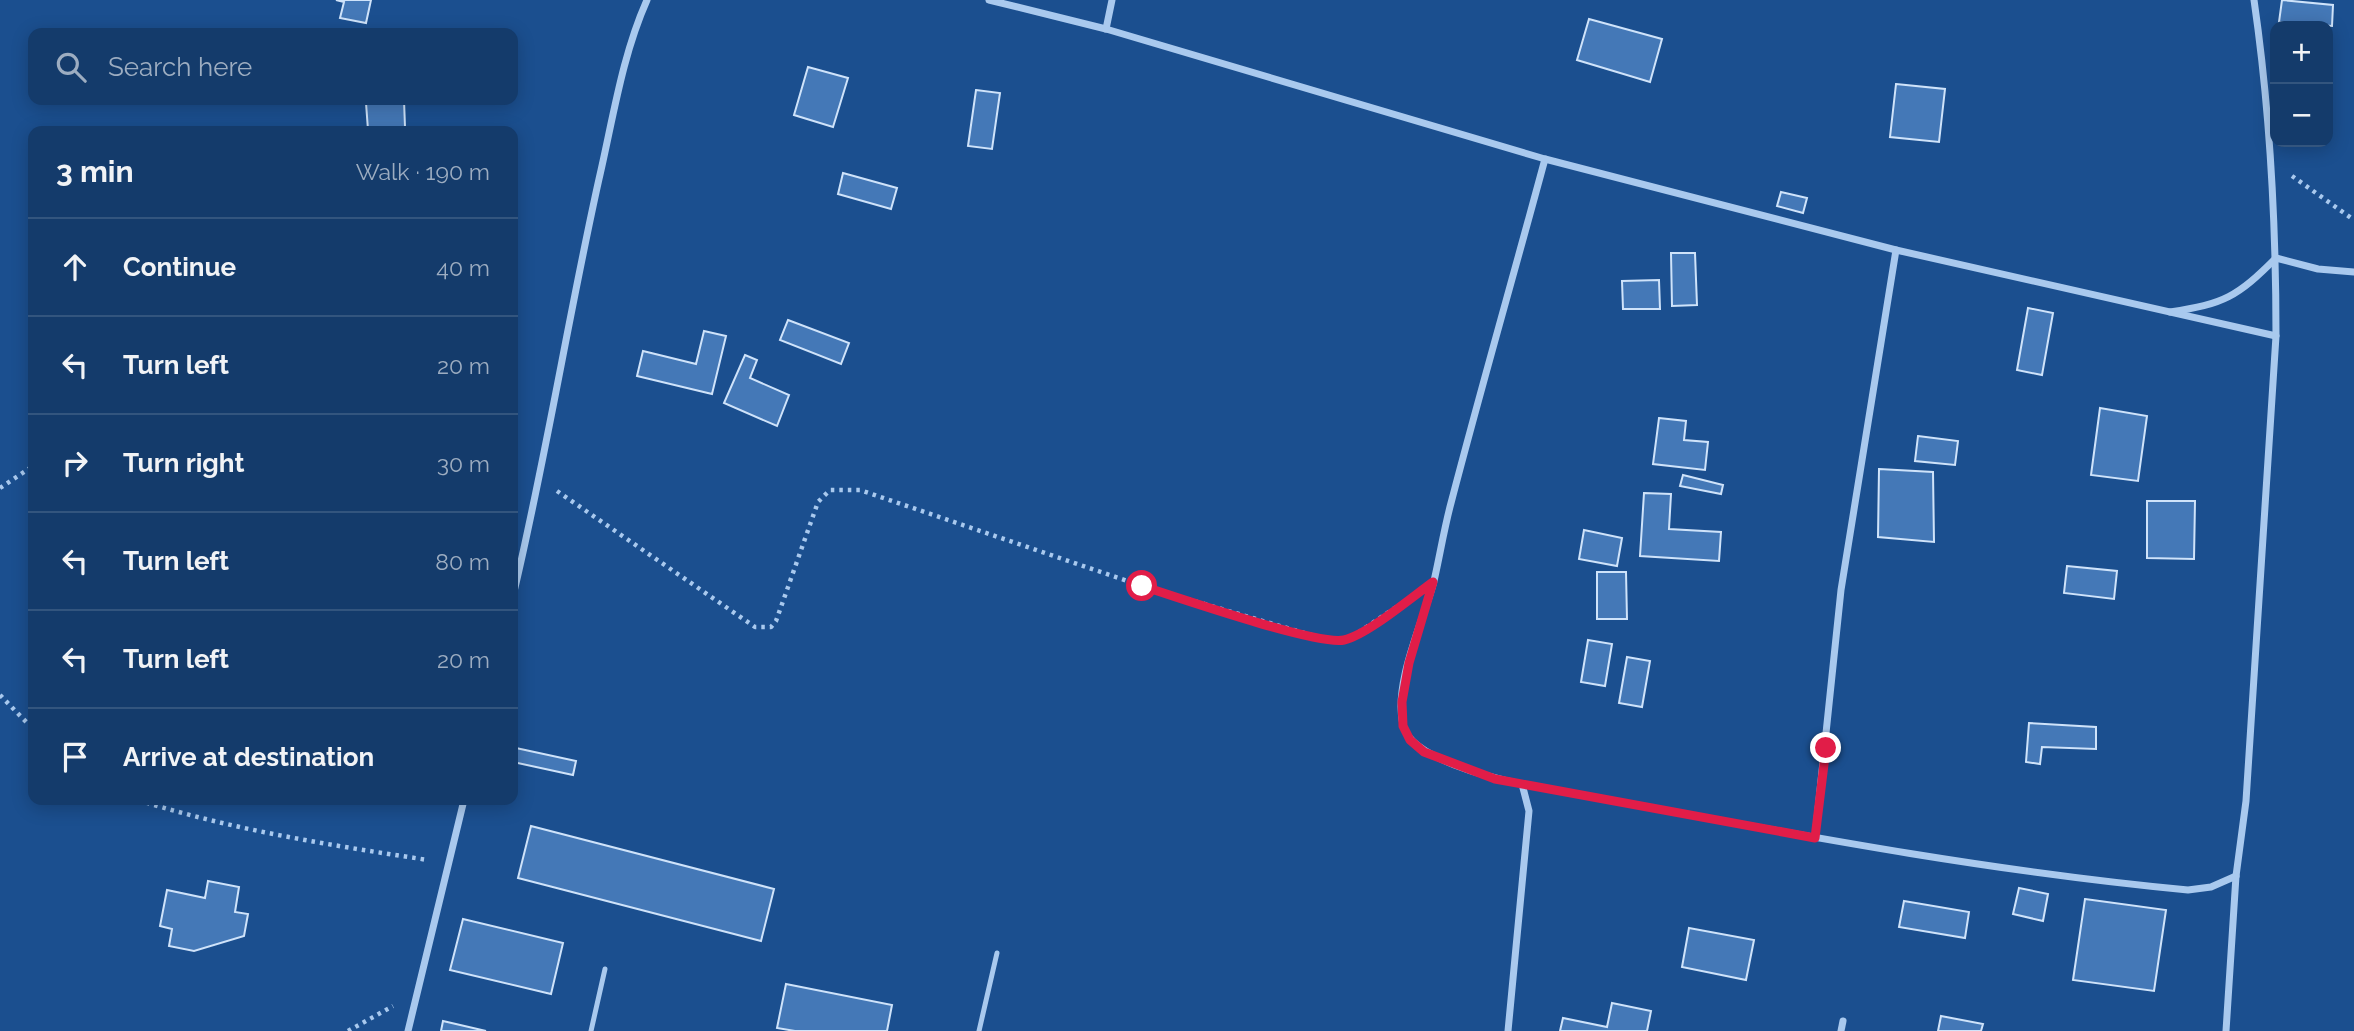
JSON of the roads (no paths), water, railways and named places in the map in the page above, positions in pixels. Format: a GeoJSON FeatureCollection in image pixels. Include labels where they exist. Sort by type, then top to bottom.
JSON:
{"type":"FeatureCollection","features":[{"type":"Feature","properties":{"kind":"street"},"geometry":{"type":"LineString","coordinates":[[518,575],[540,480],[580,266],[634,29],[647,0]]}},
{"type":"Feature","properties":{"kind":"street"},"geometry":{"type":"LineString","coordinates":[[989,0],[1105,29],[1545,159],[1896,250],[2276,336]]}},
{"type":"Feature","properties":{"kind":"street"},"geometry":{"type":"LineString","coordinates":[[1105,29],[1112,0]]}},
{"type":"Feature","properties":{"kind":"street"},"geometry":{"type":"LineString","coordinates":[[2226,1031],[2236,876],[2246,802],[2276,336],[2276,258],[2261,50],[2254,0]]}},
{"type":"Feature","properties":{"kind":"street"},"geometry":{"type":"LineString","coordinates":[[1545,159],[1409,663],[1402,702],[1403,726],[1410,740],[1424,752],[1495,779],[1815,838],[1978,863],[2188,890],[2211,887],[2236,876]]}},
{"type":"Feature","properties":{"kind":"street"},"geometry":{"type":"LineString","coordinates":[[1815,838],[1841,590],[1896,250]]}},
{"type":"Feature","properties":{"kind":"street"},"geometry":{"type":"LineString","coordinates":[[2276,258],[2318,269],[2354,272]]}},
{"type":"Feature","properties":{"kind":"street"},"geometry":{"type":"LineString","coordinates":[[2166,313],[2210,306],[2230,298],[2247,287],[2276,258]]}},
{"type":"Feature","properties":{"kind":"street"},"geometry":{"type":"LineString","coordinates":[[1508,1031],[1529,811],[1522,784]]}},
{"type":"Feature","properties":{"kind":"street"},"geometry":{"type":"LineString","coordinates":[[408,1031],[463,805]]}},
{"type":"Feature","properties":{"kind":"street"},"geometry":{"type":"LineString","coordinates":[[1841,1031],[1843,1021]]}},
{"type":"Feature","properties":{"kind":"lane"},"geometry":{"type":"LineString","coordinates":[[979,1031],[997,953]]}},
{"type":"Feature","properties":{"kind":"lane"},"geometry":{"type":"LineString","coordinates":[[591,1031],[605,969]]}}]}
